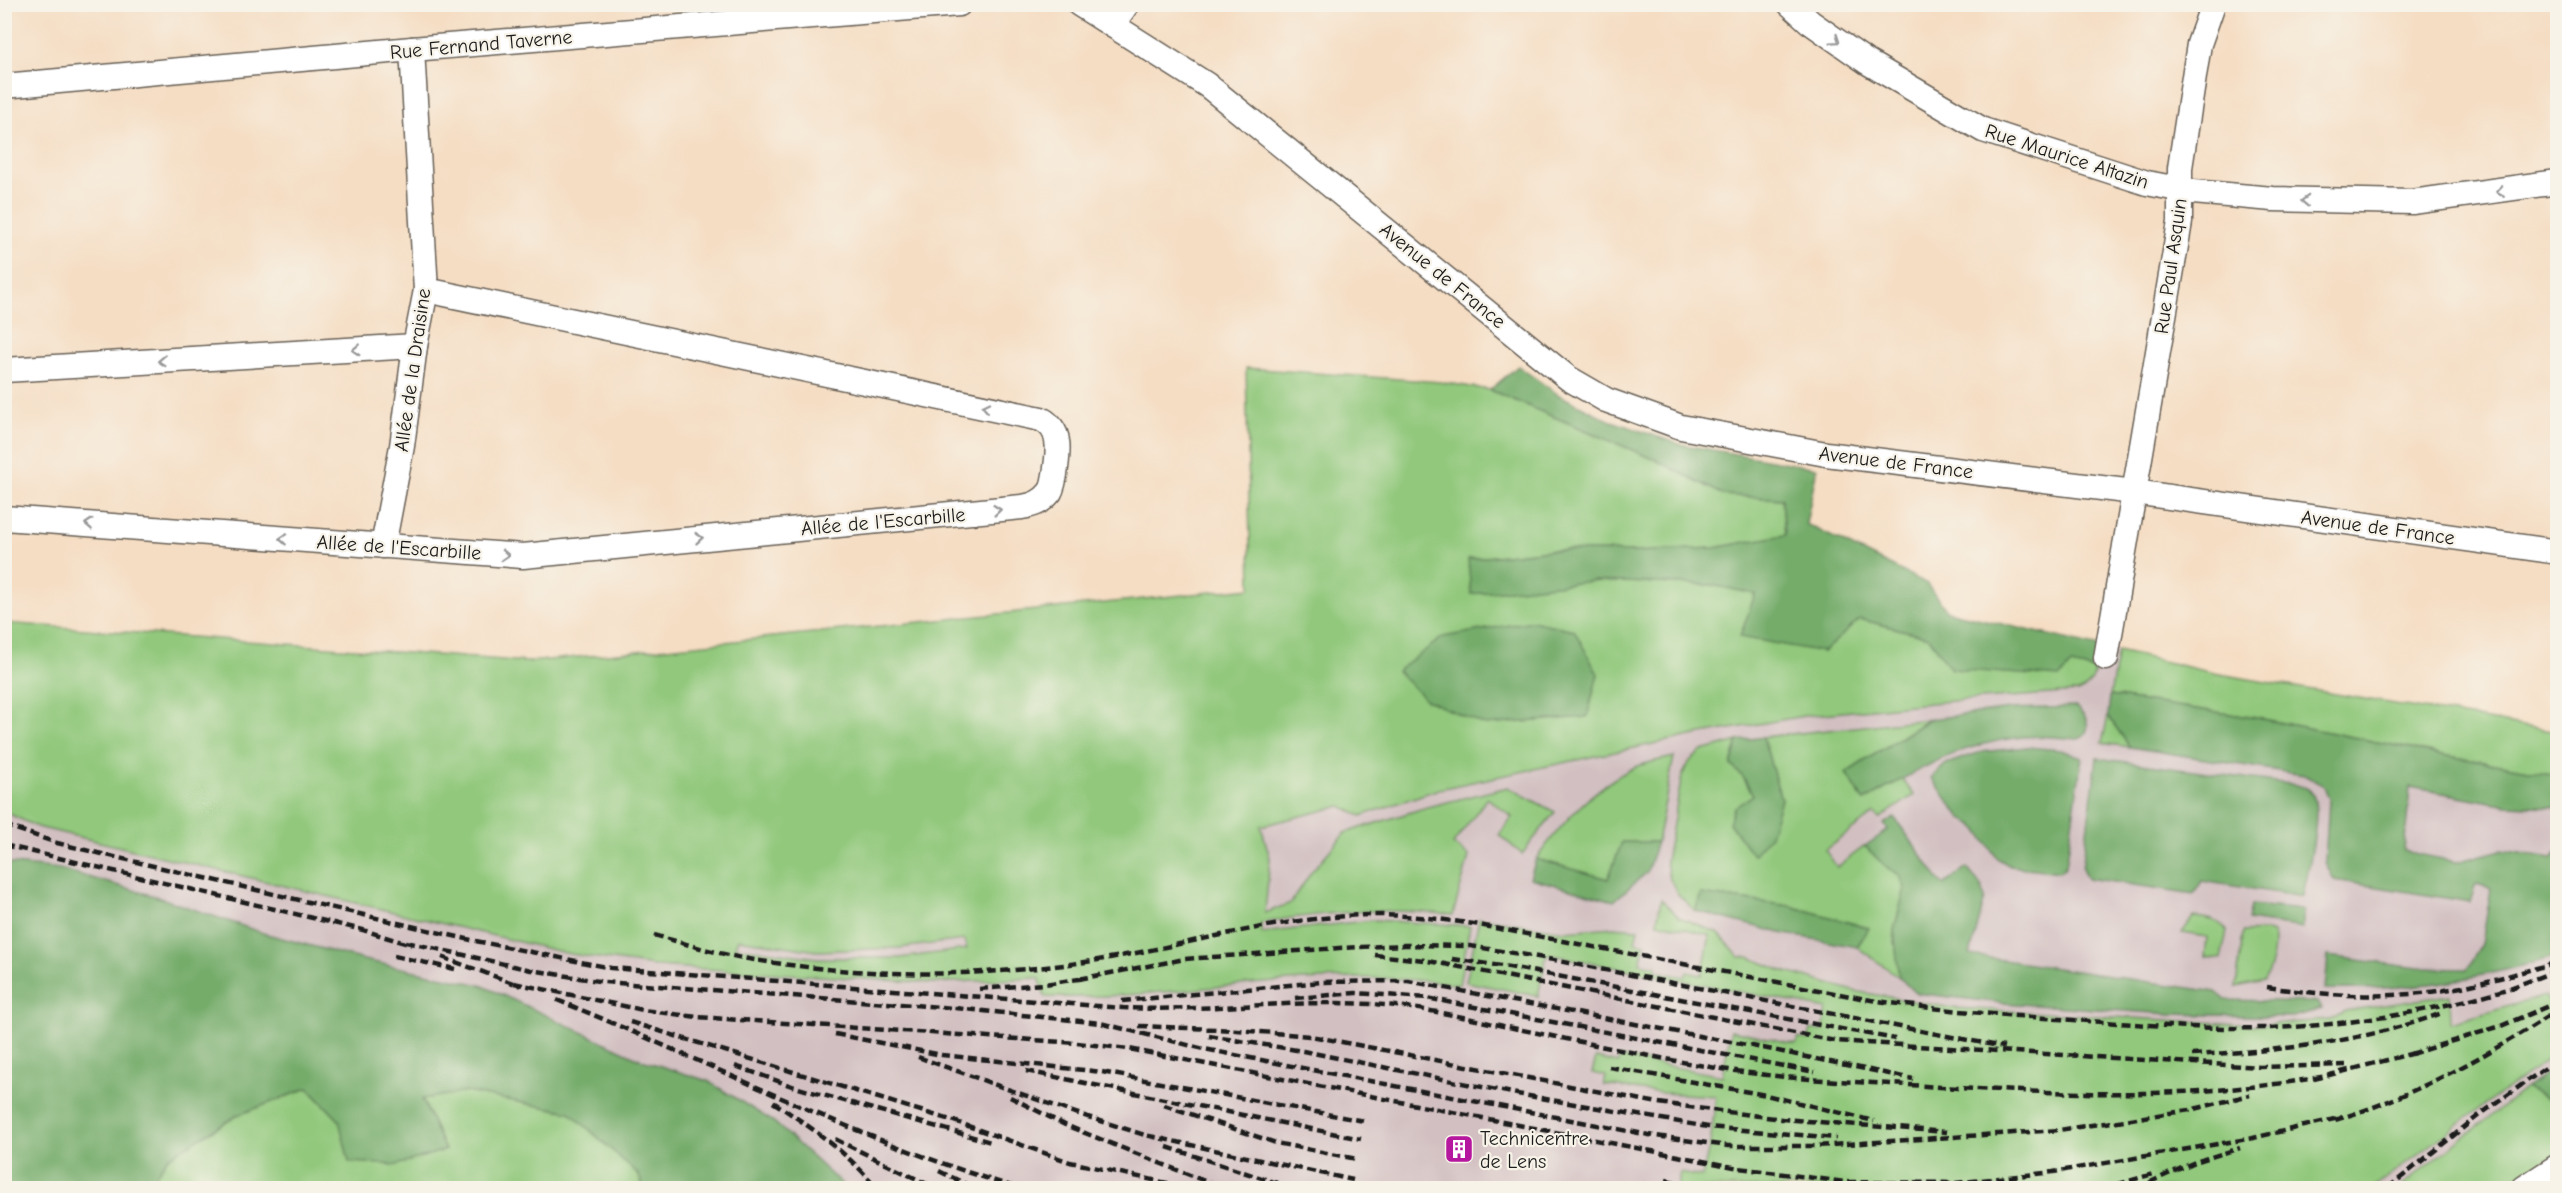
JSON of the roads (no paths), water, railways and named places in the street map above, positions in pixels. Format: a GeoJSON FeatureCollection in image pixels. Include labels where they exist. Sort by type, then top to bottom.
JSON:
{"type":"FeatureCollection","features":[{"type":"Feature","properties":{"kind":"street","name":"Rue Fernand Taverne"},"geometry":{"type":"LineString","coordinates":[[4,86],[412,49],[959,4]]}},
{"type":"Feature","properties":{"kind":"street","name":"Avenue de France"},"geometry":{"type":"LineString","coordinates":[[1078,4],[1207,85],[1316,171],[1568,378],[1606,400],[1640,413],[1681,427],[1826,454],[2134,492],[2558,552]]}},
{"type":"Feature","properties":{"kind":"street"},"geometry":{"type":"LineString","coordinates":[[1112,25],[1127,4]]}},
{"type":"Feature","properties":{"kind":"street","name":"Rue Maurice Altazin"},"geometry":{"type":"LineString","coordinates":[[1790,4],[1810,22],[1867,62],[1983,130],[2118,175],[2180,190],[2273,200],[2412,202],[2558,182]]}},
{"type":"Feature","properties":{"kind":"street","name":"Rue Paul Asquin"},"geometry":{"type":"LineString","coordinates":[[2106,658],[2180,222],[2180,168],[2199,44],[2212,4]]}},
{"type":"Feature","properties":{"kind":"street","name":"Allée de la Draisine"},"geometry":{"type":"LineString","coordinates":[[383,546],[402,446],[415,346],[426,290],[412,49]]}},
{"type":"Feature","properties":{"kind":"street","name":"Allée de l'Escarbille"},"geometry":{"type":"LineString","coordinates":[[4,518],[523,556],[1022,507],[1038,504],[1049,493],[1053,485],[1057,441],[1048,423],[1041,419],[426,290]]}},
{"type":"Feature","properties":{"kind":"street"},"geometry":{"type":"LineString","coordinates":[[4,370],[415,346]]}},
{"type":"Feature","properties":{"kind":"street"},"geometry":{"type":"LineString","coordinates":[[2524,1188],[2558,1166]]}},
{"type":"Feature","properties":{"kind":"railway"},"geometry":{"type":"LineString","coordinates":[[4,825],[57,843],[102,854],[471,940],[611,968],[1123,1008],[1157,1009],[1328,1003],[1396,1006],[1450,1014],[1701,1065],[1755,1074],[1835,1081],[2036,1092],[2131,1093],[2225,1089],[2321,1077]]}},
{"type":"Feature","properties":{"kind":"railway"},"geometry":{"type":"LineString","coordinates":[[4,845],[363,930],[411,945]]}},
{"type":"Feature","properties":{"kind":"railway"},"geometry":{"type":"LineString","coordinates":[[654,935],[730,955],[797,966],[883,973],[970,973],[1098,960],[1304,920],[1370,915],[1404,916],[1474,924],[1898,1004],[2033,1017],[2221,1028],[2298,1027],[2393,1016],[2455,1003],[2517,986]]}},
{"type":"Feature","properties":{"kind":"railway"},"geometry":{"type":"LineString","coordinates":[[406,942],[531,970],[604,982],[955,1008],[1100,1023],[1204,1049],[1649,1135],[1728,1146],[1816,1146],[2059,1130],[2190,1110],[2250,1095]]}},
{"type":"Feature","properties":{"kind":"railway"},"geometry":{"type":"LineString","coordinates":[[1079,979],[1185,959],[1339,948],[1405,945],[1470,946],[1538,957],[2004,1047]]}},
{"type":"Feature","properties":{"kind":"railway"},"geometry":{"type":"LineString","coordinates":[[1375,955],[1424,960],[1835,1041],[2260,1067],[2346,1065]]}},
{"type":"Feature","properties":{"kind":"railway"},"geometry":{"type":"LineString","coordinates":[[394,956],[455,969]]}},
{"type":"Feature","properties":{"kind":"railway"},"geometry":{"type":"LineString","coordinates":[[442,957],[521,986]]}},
{"type":"Feature","properties":{"kind":"railway"},"geometry":{"type":"LineString","coordinates":[[1452,959],[1509,967],[1895,1039]]}},
{"type":"Feature","properties":{"kind":"railway"},"geometry":{"type":"LineString","coordinates":[[2267,987],[2312,993],[2400,995],[2473,985],[2556,963]]}},
{"type":"Feature","properties":{"kind":"railway"},"geometry":{"type":"LineString","coordinates":[[2510,988],[2558,970]]}},
{"type":"Feature","properties":{"kind":"railway"},"geometry":{"type":"LineString","coordinates":[[979,989],[1086,978]]}},
{"type":"Feature","properties":{"kind":"railway"},"geometry":{"type":"LineString","coordinates":[[1122,1001],[1321,982],[1408,981],[1913,1079]]}},
{"type":"Feature","properties":{"kind":"railway"},"geometry":{"type":"LineString","coordinates":[[514,983],[643,1010],[697,1017],[1077,1043],[1129,1049],[1739,1168],[1845,1182],[1956,1183],[2053,1172],[2253,1138],[2343,1117]]}},
{"type":"Feature","properties":{"kind":"railway"},"geometry":{"type":"LineString","coordinates":[[1295,998],[1356,993],[1427,998],[1815,1072]]}},
{"type":"Feature","properties":{"kind":"railway"},"geometry":{"type":"LineString","coordinates":[[557,1000],[900,1148],[1018,1188]]}},
{"type":"Feature","properties":{"kind":"railway"},"geometry":{"type":"LineString","coordinates":[[2411,1054],[2501,1026],[2558,1002]]}},
{"type":"Feature","properties":{"kind":"railway"},"geometry":{"type":"LineString","coordinates":[[2335,1120],[2422,1087],[2505,1043],[2558,1010]]}},
{"type":"Feature","properties":{"kind":"railway"},"geometry":{"type":"LineString","coordinates":[[2192,1055],[2319,1044],[2381,1032],[2442,1013]]}},
{"type":"Feature","properties":{"kind":"railway"},"geometry":{"type":"LineString","coordinates":[[630,1022],[957,1122],[1070,1162],[1190,1188]]}},
{"type":"Feature","properties":{"kind":"railway"},"geometry":{"type":"LineString","coordinates":[[1139,1026],[1311,1036],[1658,1103],[1782,1119],[1947,1132]]}},
{"type":"Feature","properties":{"kind":"railway"},"geometry":{"type":"LineString","coordinates":[[835,1034],[942,1055],[1102,1072],[1364,1121]]}},
{"type":"Feature","properties":{"kind":"railway"},"geometry":{"type":"LineString","coordinates":[[1209,1036],[1303,1051],[1517,1094],[1708,1127],[1836,1138]]}},
{"type":"Feature","properties":{"kind":"railway"},"geometry":{"type":"LineString","coordinates":[[2314,1079],[2418,1052]]}},
{"type":"Feature","properties":{"kind":"railway"},"geometry":{"type":"LineString","coordinates":[[918,1057],[1069,1111],[1145,1135],[1353,1180]]}},
{"type":"Feature","properties":{"kind":"railway"},"geometry":{"type":"LineString","coordinates":[[2388,1188],[2478,1116],[2558,1059]]}},
{"type":"Feature","properties":{"kind":"railway"},"geometry":{"type":"LineString","coordinates":[[735,1066],[798,1088],[991,1142]]}},
{"type":"Feature","properties":{"kind":"railway"},"geometry":{"type":"LineString","coordinates":[[1609,1067],[1766,1095],[1874,1121]]}},
{"type":"Feature","properties":{"kind":"railway"},"geometry":{"type":"LineString","coordinates":[[1026,1071],[1361,1139]]}},
{"type":"Feature","properties":{"kind":"railway"},"geometry":{"type":"LineString","coordinates":[[1010,1097],[1065,1125],[1222,1188]]}},
{"type":"Feature","properties":{"kind":"railway"},"geometry":{"type":"LineString","coordinates":[[773,1102],[828,1141],[854,1163],[877,1188]]}},
{"type":"Feature","properties":{"kind":"railway"},"geometry":{"type":"LineString","coordinates":[[1164,1105],[1276,1143],[1357,1159]]}},
{"type":"Feature","properties":{"kind":"railway"},"geometry":{"type":"LineString","coordinates":[[835,1139],[935,1188]]}},
{"type":"Feature","properties":{"kind":"railway"},"geometry":{"type":"LineString","coordinates":[[1167,1147],[1292,1188]]}},
{"type":"Feature","properties":{"kind":"railway"},"geometry":{"type":"LineString","coordinates":[[2137,1188],[2195,1162],[2240,1148]]}},
{"type":"Feature","properties":{"kind":"railway"},"geometry":{"type":"LineString","coordinates":[[939,1171],[974,1188]]}},
{"type":"Feature","properties":{"kind":"railway"},"geometry":{"type":"LineString","coordinates":[[2104,1188],[2153,1174]]}},
{"type":"Feature","properties":{"kind":"railway"},"geometry":{"type":"LineString","coordinates":[[1666,1180],[1703,1188]]}},
{"type":"Feature","properties":{"kind":"place","name":"Technicentre de Lens"},"geometry":{"type":"Point","coordinates":[1459,1149]}}]}
